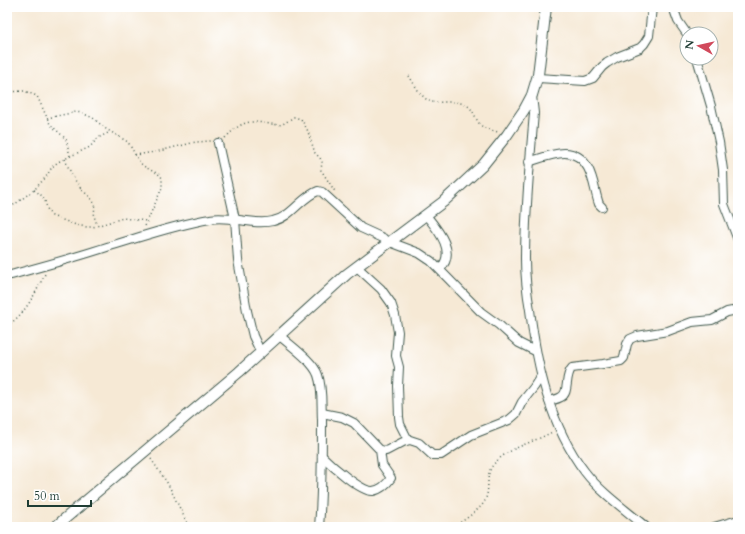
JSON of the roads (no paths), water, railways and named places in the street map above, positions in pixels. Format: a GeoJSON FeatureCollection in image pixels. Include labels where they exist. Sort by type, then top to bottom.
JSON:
{"type":"FeatureCollection","features":[{"type":"Feature","properties":{"kind":"street"},"geometry":{"type":"LineString","coordinates":[[55,527],[261,353],[357,267],[426,215],[483,165],[507,135],[532,96],[538,78],[546,7]]}},
{"type":"Feature","properties":{"kind":"street"},"geometry":{"type":"LineString","coordinates":[[538,78],[585,81],[594,78],[607,63],[617,57],[640,48],[644,44],[649,36],[652,7]]}},
{"type":"Feature","properties":{"kind":"street"},"geometry":{"type":"LineString","coordinates":[[673,7],[681,26]]}},
{"type":"Feature","properties":{"kind":"street"},"geometry":{"type":"LineString","coordinates":[[699,66],[711,106],[719,142],[723,170],[724,204],[738,240]]}},
{"type":"Feature","properties":{"kind":"street"},"geometry":{"type":"LineString","coordinates":[[532,96],[534,114],[529,162],[525,261],[527,290],[535,351],[541,376],[559,428],[572,454],[586,474],[646,527]]}},
{"type":"Feature","properties":{"kind":"street"},"geometry":{"type":"LineString","coordinates":[[218,143],[235,219],[238,260],[247,311],[253,336],[261,353]]}},
{"type":"Feature","properties":{"kind":"street"},"geometry":{"type":"LineString","coordinates":[[529,162],[562,152],[569,152],[577,155],[588,168],[599,204],[602,207]]}},
{"type":"Feature","properties":{"kind":"street"},"geometry":{"type":"LineString","coordinates":[[7,276],[49,265],[141,236],[212,219],[235,219],[264,223],[274,221],[283,218],[306,198],[320,191],[362,228],[389,242],[419,253],[430,261],[440,269],[481,312],[499,325],[519,343],[535,351]]}},
{"type":"Feature","properties":{"kind":"street"},"geometry":{"type":"LineString","coordinates":[[426,215],[438,230],[445,244],[447,253],[446,262],[440,269]]}},
{"type":"Feature","properties":{"kind":"street"},"geometry":{"type":"LineString","coordinates":[[357,267],[381,289],[391,303],[395,315],[398,332],[396,356],[399,367],[399,417],[403,431],[408,440]]}},
{"type":"Feature","properties":{"kind":"street"},"geometry":{"type":"LineString","coordinates":[[549,401],[563,396],[566,393],[568,372],[572,368],[621,361],[624,358],[627,344],[630,339],[637,336],[668,331],[685,324],[712,320],[727,312],[738,310]]}},
{"type":"Feature","properties":{"kind":"street"},"geometry":{"type":"LineString","coordinates":[[280,336],[305,358],[318,374],[322,413],[319,527]]}},
{"type":"Feature","properties":{"kind":"street"},"geometry":{"type":"LineString","coordinates":[[322,413],[342,417],[354,422],[380,450],[386,451],[408,440],[419,443],[432,455],[441,455],[471,435],[509,420],[516,414],[522,402],[541,376]]}},
{"type":"Feature","properties":{"kind":"street"},"geometry":{"type":"LineString","coordinates":[[322,456],[340,472],[361,487],[366,490],[374,491],[379,489],[391,478],[381,462],[380,450]]}},
{"type":"Feature","properties":{"kind":"street"},"geometry":{"type":"LineString","coordinates":[[714,527],[738,520]]}}]}
